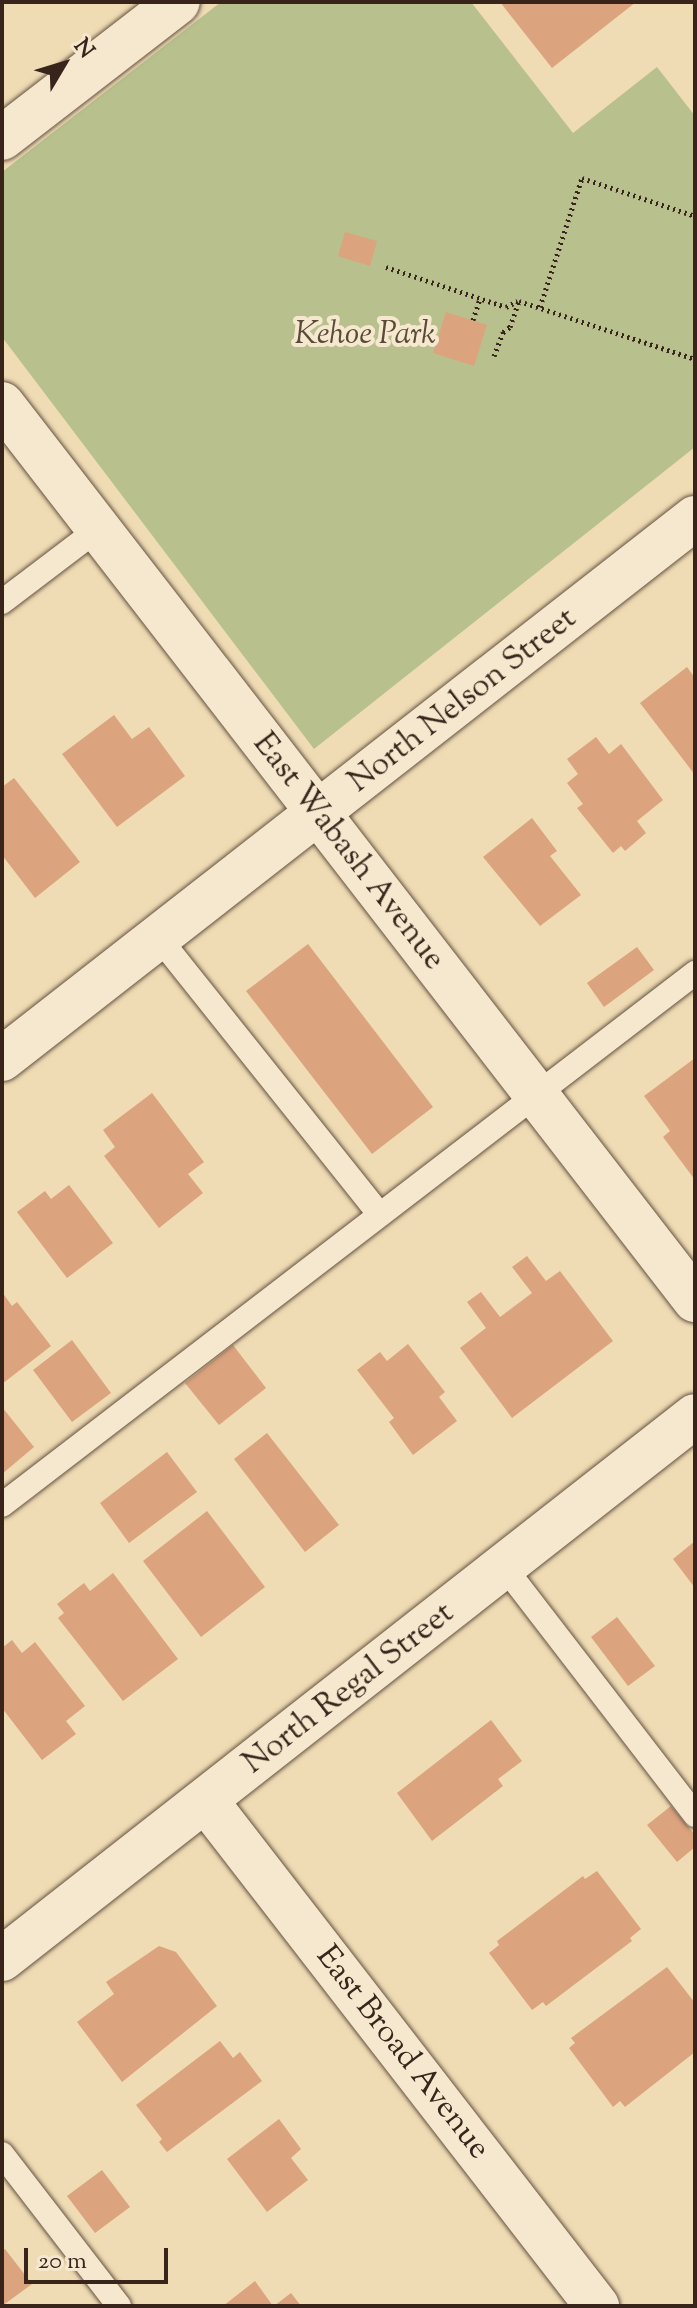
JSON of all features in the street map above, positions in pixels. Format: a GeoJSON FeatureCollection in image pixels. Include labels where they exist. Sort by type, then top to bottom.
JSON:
{"type":"FeatureCollection","features":[{"type":"Feature","properties":{"kind":"street"},"geometry":{"type":"LineString","coordinates":[[2,138],[178,2]]}},
{"type":"Feature","properties":{"kind":"street","name":"East Wabash Avenue"},"geometry":{"type":"LineString","coordinates":[[2,404],[695,1300]]}},
{"type":"Feature","properties":{"kind":"street","name":"North Nelson Street"},"geometry":{"type":"LineString","coordinates":[[2,1059],[695,518]]}},
{"type":"Feature","properties":{"kind":"street","name":"North Regal Street"},"geometry":{"type":"LineString","coordinates":[[2,1959],[505,1568],[695,1416]]}},
{"type":"Feature","properties":{"kind":"street","name":"East Broad Avenue"},"geometry":{"type":"LineString","coordinates":[[206,1801],[597,2306]]}},
{"type":"Feature","properties":{"kind":"lane"},"geometry":{"type":"LineString","coordinates":[[2,602],[97,530]]}},
{"type":"Feature","properties":{"kind":"lane"},"geometry":{"type":"LineString","coordinates":[[159,938],[380,1215]]}},
{"type":"Feature","properties":{"kind":"lane"},"geometry":{"type":"LineString","coordinates":[[2,1505],[695,973]]}},
{"type":"Feature","properties":{"kind":"lane"},"geometry":{"type":"LineString","coordinates":[[505,1568],[695,1815]]}},
{"type":"Feature","properties":{"kind":"lane"},"geometry":{"type":"LineString","coordinates":[[2,2154],[119,2306]]}},
{"type":"Feature","properties":{"kind":"path"},"geometry":{"type":"LineString","coordinates":[[540,307],[582,178],[695,216]]}},
{"type":"Feature","properties":{"kind":"path"},"geometry":{"type":"LineString","coordinates":[[386,267],[516,310]]}},
{"type":"Feature","properties":{"kind":"path"},"geometry":{"type":"LineString","coordinates":[[473,320],[480,298]]}},
{"type":"Feature","properties":{"kind":"path"},"geometry":{"type":"LineString","coordinates":[[494,356],[519,301]]}},
{"type":"Feature","properties":{"kind":"path"},"geometry":{"type":"LineString","coordinates":[[506,307],[519,301],[695,359]]}},
{"type":"Feature","properties":{"kind":"green space","name":"Kehoe Park"},"geometry":{"type":"Polygon","coordinates":[[[221,2],[471,2],[573,133],[657,67],[695,116],[695,447],[314,749],[2,337],[2,172],[221,2]]]}},
{"type":"Feature","properties":{"kind":"building"},"geometry":{"type":"Polygon","coordinates":[[[500,2],[636,2],[552,68],[500,2]]]}},
{"type":"Feature","properties":{"kind":"building"},"geometry":{"type":"Polygon","coordinates":[[[345,232],[377,241],[370,266],[338,256],[345,232]]]}},
{"type":"Feature","properties":{"kind":"building"},"geometry":{"type":"Polygon","coordinates":[[[446,312],[487,325],[474,366],[433,353],[446,312]]]}},
{"type":"Feature","properties":{"kind":"building"},"geometry":{"type":"Polygon","coordinates":[[[687,667],[695,678],[695,775],[640,703],[687,667]]]}},
{"type":"Feature","properties":{"kind":"building"},"geometry":{"type":"Polygon","coordinates":[[[114,715],[132,739],[149,727],[185,776],[117,827],[62,754],[114,715]]]}},
{"type":"Feature","properties":{"kind":"building"},"geometry":{"type":"Polygon","coordinates":[[[596,737],[609,754],[621,744],[663,800],[637,821],[646,833],[625,851],[621,846],[613,853],[577,808],[583,804],[567,783],[578,774],[567,759],[596,737]]]}},
{"type":"Feature","properties":{"kind":"building"},"geometry":{"type":"Polygon","coordinates":[[[14,778],[80,862],[35,898],[2,855],[2,787],[14,778]]]}},
{"type":"Feature","properties":{"kind":"building"},"geometry":{"type":"Polygon","coordinates":[[[532,818],[557,851],[550,856],[581,895],[540,926],[483,857],[532,818]]]}},
{"type":"Feature","properties":{"kind":"building"},"geometry":{"type":"Polygon","coordinates":[[[308,944],[433,1107],[372,1154],[246,991],[308,944]]]}},
{"type":"Feature","properties":{"kind":"building"},"geometry":{"type":"Polygon","coordinates":[[[637,947],[654,970],[604,1007],[587,983],[637,947]]]}},
{"type":"Feature","properties":{"kind":"building"},"geometry":{"type":"Polygon","coordinates":[[[695,1058],[695,1180],[663,1137],[670,1131],[644,1096],[695,1058]]]}},
{"type":"Feature","properties":{"kind":"building"},"geometry":{"type":"Polygon","coordinates":[[[152,1093],[204,1162],[188,1174],[203,1193],[159,1228],[104,1156],[115,1147],[103,1130],[152,1093]]]}},
{"type":"Feature","properties":{"kind":"building"},"geometry":{"type":"Polygon","coordinates":[[[69,1185],[113,1243],[67,1278],[17,1212],[45,1191],[51,1199],[69,1185]]]}},
{"type":"Feature","properties":{"kind":"building"},"geometry":{"type":"Polygon","coordinates":[[[527,1256],[546,1281],[560,1271],[613,1341],[512,1418],[460,1348],[486,1328],[467,1302],[481,1292],[500,1317],[532,1293],[512,1267],[527,1256]]]}},
{"type":"Feature","properties":{"kind":"building"},"geometry":{"type":"Polygon","coordinates":[[[2,1292],[12,1306],[17,1302],[51,1346],[2,1384],[2,1292]]]}},
{"type":"Feature","properties":{"kind":"building"},"geometry":{"type":"Polygon","coordinates":[[[72,1340],[111,1393],[72,1422],[33,1370],[72,1340]]]}},
{"type":"Feature","properties":{"kind":"building"},"geometry":{"type":"Polygon","coordinates":[[[408,1344],[445,1392],[439,1397],[457,1421],[413,1455],[389,1422],[394,1418],[357,1370],[380,1352],[387,1361],[408,1344]]]}},
{"type":"Feature","properties":{"kind":"building"},"geometry":{"type":"Polygon","coordinates":[[[233,1345],[266,1388],[219,1425],[185,1383],[233,1345]]]}},
{"type":"Feature","properties":{"kind":"building"},"geometry":{"type":"Polygon","coordinates":[[[2,1407],[34,1447],[2,1474],[2,1407]]]}},
{"type":"Feature","properties":{"kind":"building"},"geometry":{"type":"Polygon","coordinates":[[[267,1433],[339,1525],[305,1552],[234,1459],[267,1433]]]}},
{"type":"Feature","properties":{"kind":"building"},"geometry":{"type":"Polygon","coordinates":[[[167,1452],[197,1492],[129,1543],[100,1503],[167,1452]]]}},
{"type":"Feature","properties":{"kind":"building"},"geometry":{"type":"Polygon","coordinates":[[[207,1511],[265,1587],[201,1637],[143,1561],[207,1511]]]}},
{"type":"Feature","properties":{"kind":"building"},"geometry":{"type":"Polygon","coordinates":[[[695,1541],[695,1588],[673,1559],[695,1541]]]}},
{"type":"Feature","properties":{"kind":"building"},"geometry":{"type":"Polygon","coordinates":[[[113,1573],[178,1659],[123,1701],[58,1618],[64,1613],[57,1604],[84,1583],[90,1591],[113,1573]]]}},
{"type":"Feature","properties":{"kind":"building"},"geometry":{"type":"Polygon","coordinates":[[[617,1617],[655,1666],[628,1686],[591,1637],[617,1617]]]}},
{"type":"Feature","properties":{"kind":"building"},"geometry":{"type":"Polygon","coordinates":[[[12,1640],[22,1653],[35,1642],[85,1706],[66,1721],[76,1734],[42,1760],[2,1708],[2,1648],[12,1640]]]}},
{"type":"Feature","properties":{"kind":"building"},"geometry":{"type":"Polygon","coordinates":[[[491,1720],[522,1761],[498,1779],[503,1786],[432,1841],[397,1793],[491,1720]]]}},
{"type":"Feature","properties":{"kind":"building"},"geometry":{"type":"Polygon","coordinates":[[[671,1806],[695,1835],[695,1847],[677,1862],[647,1825],[671,1806]]]}},
{"type":"Feature","properties":{"kind":"building"},"geometry":{"type":"Polygon","coordinates":[[[597,1871],[641,1929],[630,1938],[632,1941],[546,2006],[543,2002],[532,2010],[489,1953],[499,1945],[497,1941],[583,1876],[585,1879],[597,1871]]]}},
{"type":"Feature","properties":{"kind":"building"},"geometry":{"type":"Polygon","coordinates":[[[159,1946],[176,1952],[217,2006],[122,2082],[77,2022],[114,1994],[106,1982],[159,1946]]]}},
{"type":"Feature","properties":{"kind":"building"},"geometry":{"type":"Polygon","coordinates":[[[667,1967],[695,2003],[695,2052],[625,2107],[620,2101],[613,2107],[569,2048],[575,2043],[571,2038],[667,1967]]]}},
{"type":"Feature","properties":{"kind":"building"},"geometry":{"type":"Polygon","coordinates":[[[220,2041],[233,2058],[240,2052],[262,2081],[167,2152],[159,2142],[162,2139],[136,2105],[220,2041]]]}},
{"type":"Feature","properties":{"kind":"building"},"geometry":{"type":"Polygon","coordinates":[[[279,2119],[301,2149],[291,2158],[308,2180],[267,2212],[227,2159],[279,2119]]]}},
{"type":"Feature","properties":{"kind":"building"},"geometry":{"type":"Polygon","coordinates":[[[102,2170],[130,2207],[95,2233],[67,2196],[102,2170]]]}},
{"type":"Feature","properties":{"kind":"building"},"geometry":{"type":"Polygon","coordinates":[[[5,2249],[32,2284],[2,2306],[2,2251],[5,2249]]]}},
{"type":"Feature","properties":{"kind":"building"},"geometry":{"type":"Polygon","coordinates":[[[255,2281],[273,2306],[223,2306],[255,2281]]]}},
{"type":"Feature","properties":{"kind":"building"},"geometry":{"type":"Polygon","coordinates":[[[291,2293],[301,2306],[274,2306],[291,2293]]]}}]}
